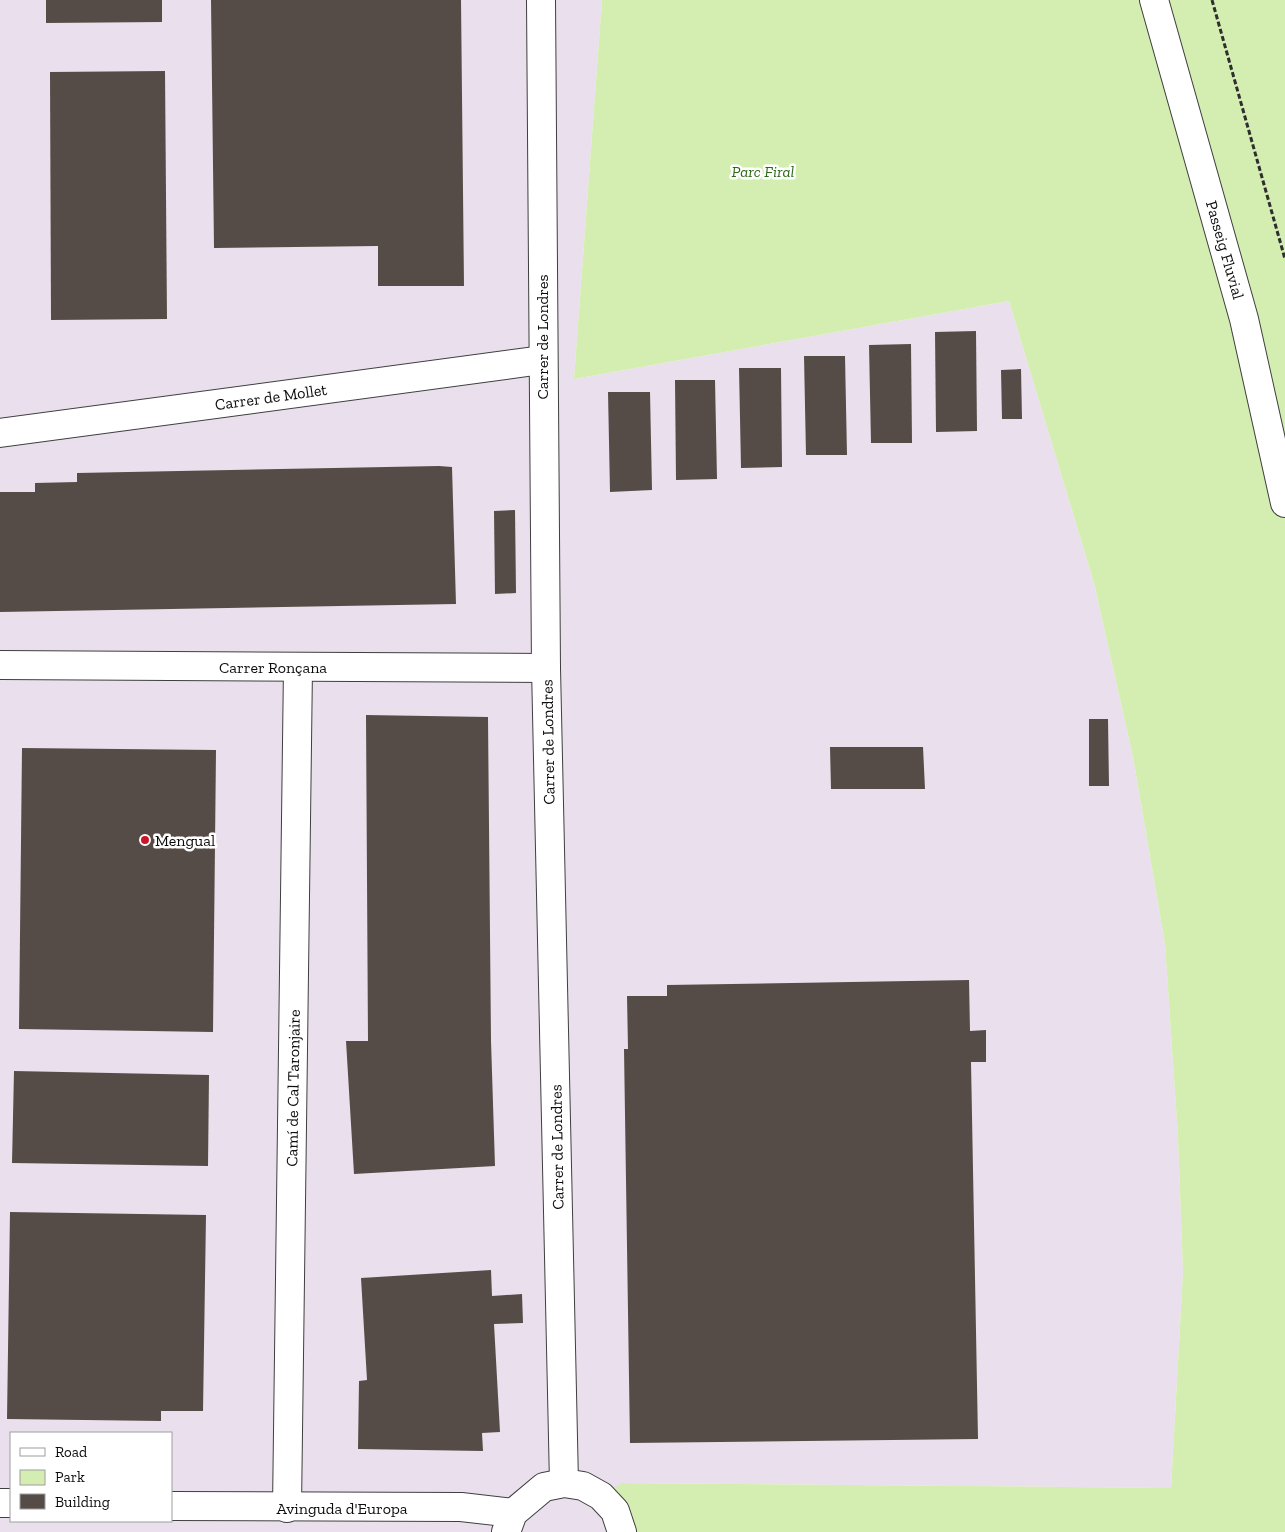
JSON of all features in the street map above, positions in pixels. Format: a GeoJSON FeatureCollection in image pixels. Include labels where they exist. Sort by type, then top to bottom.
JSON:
{"type":"FeatureCollection","features":[{"type":"Feature","properties":{"kind":"street","name":"Carrer de Londres"},"geometry":{"type":"LineString","coordinates":[[541,0],[542,360],[546,668],[564,1483]]}},
{"type":"Feature","properties":{"kind":"street","name":"Passeig Fluvial"},"geometry":{"type":"LineString","coordinates":[[1154,0],[1244,319],[1285,503]]}},
{"type":"Feature","properties":{"kind":"street","name":"Carrer de Mollet"},"geometry":{"type":"LineString","coordinates":[[0,434],[542,360]]}},
{"type":"Feature","properties":{"kind":"street","name":"Carrer Ronçana"},"geometry":{"type":"LineString","coordinates":[[0,665],[546,668]]}},
{"type":"Feature","properties":{"kind":"street","name":"Camí de Cal Taronjaire"},"geometry":{"type":"LineString","coordinates":[[288,1508],[298,667]]}},
{"type":"Feature","properties":{"kind":"street"},"geometry":{"type":"LineString","coordinates":[[509,1522],[544,1487],[564,1483],[583,1486],[601,1496],[614,1512],[622,1532]]}},
{"type":"Feature","properties":{"kind":"street","name":"Avinguda d'Europa"},"geometry":{"type":"LineString","coordinates":[[172,1506],[288,1508],[461,1507],[509,1522]]}},
{"type":"Feature","properties":{"kind":"path"},"geometry":{"type":"LineString","coordinates":[[1212,0],[1285,259]]}},
{"type":"Feature","properties":{"kind":"shaded area"},"geometry":{"type":"Polygon","coordinates":[[[0,0],[602,0],[574,379],[1009,301],[1094,583],[1133,757],[1165,944],[1178,1137],[1183,1272],[1171,1488],[622,1483],[622,1532],[0,1532],[0,0]]]}},
{"type":"Feature","properties":{"kind":"green space","name":"Parc Firal"},"geometry":{"type":"Polygon","coordinates":[[[602,0],[1285,0],[1285,1532],[622,1532],[601,1496],[622,1483],[1171,1488],[1183,1272],[1178,1137],[1165,944],[1133,757],[1094,583],[1009,301],[574,379],[602,0]]]}},
{"type":"Feature","properties":{"kind":"building"},"geometry":{"type":"Polygon","coordinates":[[[46,0],[162,0],[162,22],[46,23],[46,0]]]}},
{"type":"Feature","properties":{"kind":"building"},"geometry":{"type":"Polygon","coordinates":[[[211,0],[461,0],[464,286],[378,286],[378,246],[214,248],[211,0]]]}},
{"type":"Feature","properties":{"kind":"building"},"geometry":{"type":"Polygon","coordinates":[[[165,71],[167,319],[51,320],[50,72],[165,71]]]}},
{"type":"Feature","properties":{"kind":"building"},"geometry":{"type":"Polygon","coordinates":[[[976,331],[977,431],[936,432],[935,332],[976,331]]]}},
{"type":"Feature","properties":{"kind":"building"},"geometry":{"type":"Polygon","coordinates":[[[911,344],[912,443],[871,443],[869,345],[911,344]]]}},
{"type":"Feature","properties":{"kind":"building"},"geometry":{"type":"Polygon","coordinates":[[[804,356],[845,356],[847,455],[806,455],[804,356]]]}},
{"type":"Feature","properties":{"kind":"building"},"geometry":{"type":"Polygon","coordinates":[[[739,368],[781,368],[782,467],[741,468],[739,368]]]}},
{"type":"Feature","properties":{"kind":"building"},"geometry":{"type":"Polygon","coordinates":[[[1021,369],[1022,419],[1002,419],[1001,370],[1021,369]]]}},
{"type":"Feature","properties":{"kind":"building"},"geometry":{"type":"Polygon","coordinates":[[[675,380],[715,380],[717,479],[676,480],[675,380]]]}},
{"type":"Feature","properties":{"kind":"building"},"geometry":{"type":"Polygon","coordinates":[[[608,392],[650,392],[652,490],[610,492],[608,392]]]}},
{"type":"Feature","properties":{"kind":"building"},"geometry":{"type":"Polygon","coordinates":[[[452,467],[456,604],[0,612],[0,492],[35,492],[35,483],[77,482],[77,473],[452,467]]]}},
{"type":"Feature","properties":{"kind":"building"},"geometry":{"type":"Polygon","coordinates":[[[515,510],[516,593],[495,594],[494,511],[515,510]]]}},
{"type":"Feature","properties":{"kind":"building"},"geometry":{"type":"Polygon","coordinates":[[[366,715],[488,717],[491,1041],[495,1166],[354,1174],[346,1041],[368,1041],[366,715]]]}},
{"type":"Feature","properties":{"kind":"building"},"geometry":{"type":"Polygon","coordinates":[[[1089,719],[1108,719],[1109,786],[1089,786],[1089,719]]]}},
{"type":"Feature","properties":{"kind":"building"},"geometry":{"type":"Polygon","coordinates":[[[830,747],[923,747],[925,789],[831,789],[830,747]]]}},
{"type":"Feature","properties":{"kind":"building"},"geometry":{"type":"Polygon","coordinates":[[[22,748],[216,750],[213,1032],[19,1029],[22,748]]]}},
{"type":"Feature","properties":{"kind":"building"},"geometry":{"type":"Polygon","coordinates":[[[969,980],[970,1031],[986,1030],[986,1062],[971,1062],[978,1439],[630,1443],[624,1049],[628,1049],[627,996],[667,996],[667,985],[969,980]]]}},
{"type":"Feature","properties":{"kind":"building"},"geometry":{"type":"Polygon","coordinates":[[[14,1071],[209,1075],[208,1166],[12,1163],[14,1071]]]}},
{"type":"Feature","properties":{"kind":"building"},"geometry":{"type":"Polygon","coordinates":[[[10,1212],[206,1215],[203,1411],[161,1411],[161,1421],[7,1419],[10,1212]]]}},
{"type":"Feature","properties":{"kind":"building"},"geometry":{"type":"Polygon","coordinates":[[[491,1270],[492,1296],[522,1294],[523,1323],[494,1324],[500,1432],[482,1433],[483,1451],[358,1449],[359,1381],[367,1380],[361,1278],[491,1270]]]}},
{"type":"Feature","properties":{"kind":"place","name":"Mengual"},"geometry":{"type":"Point","coordinates":[145,840]}}]}
